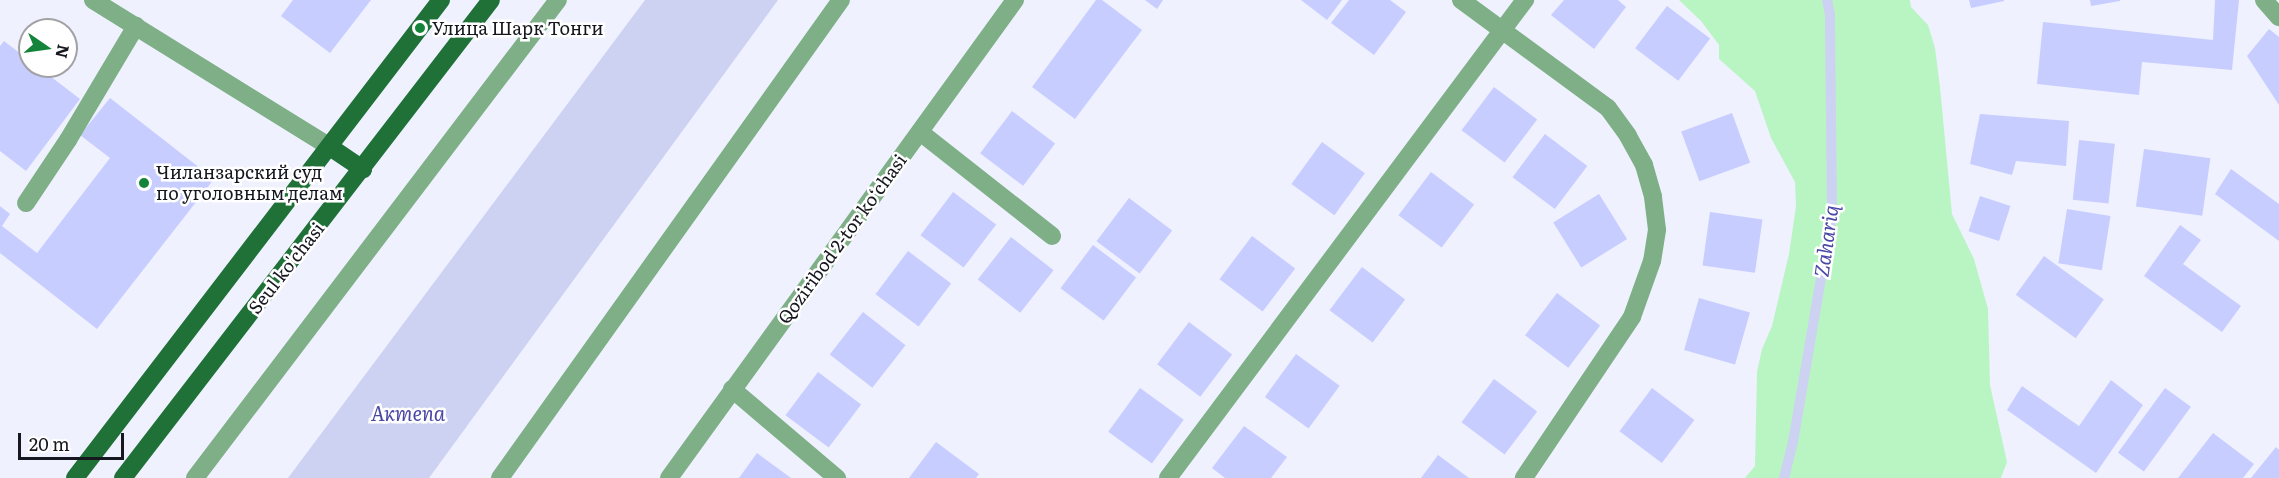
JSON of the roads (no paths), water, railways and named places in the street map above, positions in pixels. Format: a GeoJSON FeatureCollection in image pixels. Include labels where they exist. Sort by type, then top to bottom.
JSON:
{"type":"FeatureCollection","features":[{"type":"Feature","properties":{"kind":"main road"},"geometry":{"type":"LineString","coordinates":[[75,478],[441,0]]}},
{"type":"Feature","properties":{"kind":"main road","name":"Seul ko'chasi"},"geometry":{"type":"LineString","coordinates":[[123,478],[491,0]]}},
{"type":"Feature","properties":{"kind":"main road"},"geometry":{"type":"LineString","coordinates":[[330,147],[363,169]]}},
{"type":"Feature","properties":{"kind":"street"},"geometry":{"type":"LineString","coordinates":[[93,0],[330,147]]}},
{"type":"Feature","properties":{"kind":"street"},"geometry":{"type":"LineString","coordinates":[[195,478],[558,0]]}},
{"type":"Feature","properties":{"kind":"street"},"geometry":{"type":"LineString","coordinates":[[500,478],[841,0]]}},
{"type":"Feature","properties":{"kind":"street","name":"Qoziribod 2-tor ko‘chasi"},"geometry":{"type":"LineString","coordinates":[[669,478],[1015,0]]}},
{"type":"Feature","properties":{"kind":"street"},"geometry":{"type":"LineString","coordinates":[[1461,0],[1608,108],[1629,136],[1644,165],[1653,197],[1657,230],[1652,261],[1632,316],[1524,478]]}},
{"type":"Feature","properties":{"kind":"street"},"geometry":{"type":"LineString","coordinates":[[1168,478],[1525,0]]}},
{"type":"Feature","properties":{"kind":"street"},"geometry":{"type":"LineString","coordinates":[[2264,0],[2279,17]]}},
{"type":"Feature","properties":{"kind":"street"},"geometry":{"type":"LineString","coordinates":[[26,203],[68,140],[136,26]]}},
{"type":"Feature","properties":{"kind":"street"},"geometry":{"type":"LineString","coordinates":[[920,132],[1052,236]]}},
{"type":"Feature","properties":{"kind":"street"},"geometry":{"type":"LineString","coordinates":[[732,389],[837,478]]}},
{"type":"Feature","properties":{"kind":"water","name":"Актепа"},"geometry":{"type":"Polygon","coordinates":[[[645,0],[778,0],[429,478],[288,478],[645,0]]]}},
{"type":"Feature","properties":{"kind":"waterway","name":"Zahariq"},"geometry":{"type":"LineString","coordinates":[[1784,478],[1793,442],[1832,213],[1830,15],[1827,0]]}},
{"type":"Feature","properties":{"kind":"place","name":"Улица Шарк Тонги"},"geometry":{"type":"Point","coordinates":[420,28]}},
{"type":"Feature","properties":{"kind":"place","name":"Чиланзарский суд по уголовным делам"},"geometry":{"type":"Point","coordinates":[144,183]}}]}
